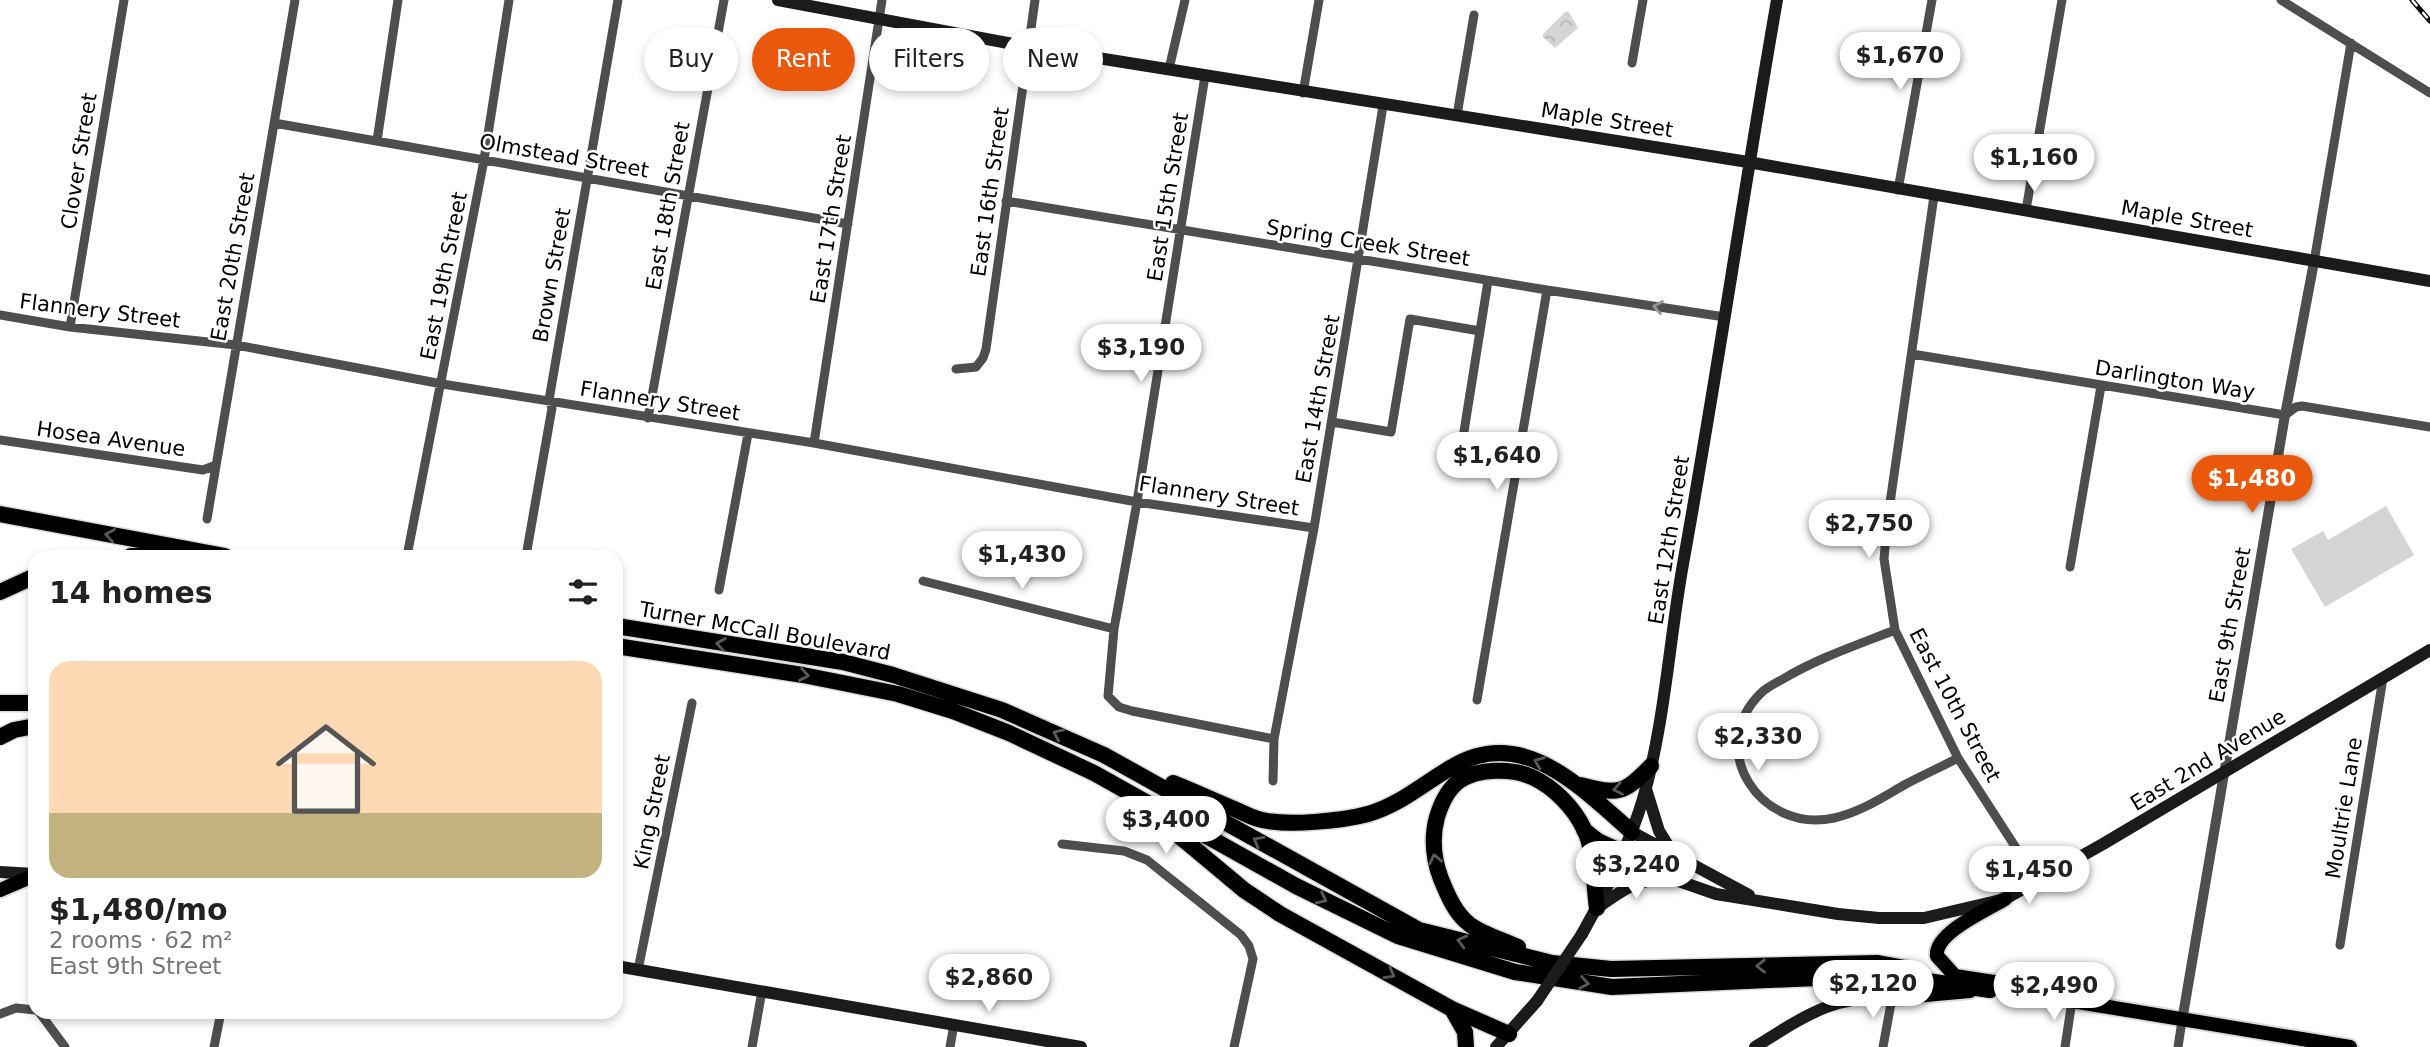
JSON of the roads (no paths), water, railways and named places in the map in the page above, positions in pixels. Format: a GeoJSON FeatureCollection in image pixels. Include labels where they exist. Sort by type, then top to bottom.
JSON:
{"type":"FeatureCollection","features":[{"type":"Feature","properties":{"kind":"highway"},"geometry":{"type":"LineString","coordinates":[[0,514],[193,550]]}},
{"type":"Feature","properties":{"kind":"highway"},"geometry":{"type":"LineString","coordinates":[[0,592],[28,579]]}},
{"type":"Feature","properties":{"kind":"highway","name":"Turner McCall Boulevard"},"geometry":{"type":"LineString","coordinates":[[623,627],[843,662],[1002,710],[1104,755],[1419,930],[1552,963],[1611,969],[1878,963],[1955,976]]}},
{"type":"Feature","properties":{"kind":"highway","name":"Turner McCall Boulevard"},"geometry":{"type":"LineString","coordinates":[[623,647],[778,671],[898,694],[953,711],[1009,733],[1094,774],[1296,886],[1398,936],[1515,972],[1612,987],[1885,975],[1990,990]]}},
{"type":"Feature","properties":{"kind":"highway"},"geometry":{"type":"LineString","coordinates":[[0,702],[28,703]]}},
{"type":"Feature","properties":{"kind":"highway"},"geometry":{"type":"LineString","coordinates":[[0,737],[28,727]]}},
{"type":"Feature","properties":{"kind":"highway"},"geometry":{"type":"LineString","coordinates":[[1104,755],[1263,820],[1322,821],[1372,813],[1408,797],[1469,757],[1481,754],[1512,754],[1537,760],[1566,776],[1632,832]]}},
{"type":"Feature","properties":{"kind":"highway"},"geometry":{"type":"LineString","coordinates":[[1577,785],[1605,791],[1624,790],[1651,766]]}},
{"type":"Feature","properties":{"kind":"highway"},"geometry":{"type":"LineString","coordinates":[[1552,963],[1470,925],[1454,909],[1438,872],[1433,850],[1433,830],[1440,808],[1450,791],[1460,781],[1478,773],[1505,771],[1532,777],[1562,798],[1584,830],[1592,852],[1597,908]]}},
{"type":"Feature","properties":{"kind":"highway"},"geometry":{"type":"LineString","coordinates":[[1133,797],[1244,890],[1280,914],[1452,1009],[1509,1034]]}},
{"type":"Feature","properties":{"kind":"highway"},"geometry":{"type":"LineString","coordinates":[[1584,830],[1598,841],[1624,853]]}},
{"type":"Feature","properties":{"kind":"highway"},"geometry":{"type":"LineString","coordinates":[[1452,1009],[1465,1032],[1466,1047]]}},
{"type":"Feature","properties":{"kind":"main road","name":"Maple Street"},"geometry":{"type":"LineString","coordinates":[[778,0],[1003,42]]}},
{"type":"Feature","properties":{"kind":"main road","name":"East 12th Street"},"geometry":{"type":"LineString","coordinates":[[1496,1047],[1537,1001],[1582,934],[1624,853],[1646,788],[1660,725],[1676,601],[1777,0]]}},
{"type":"Feature","properties":{"kind":"main road","name":"Maple Street"},"geometry":{"type":"LineString","coordinates":[[1103,59],[1383,106],[1457,115],[1748,162],[2430,281]]}},
{"type":"Feature","properties":{"kind":"main road","name":"East 2nd Avenue"},"geometry":{"type":"LineString","coordinates":[[1758,900],[1801,910],[1890,918],[1924,918],[2005,899],[2224,774],[2430,650]]}},
{"type":"Feature","properties":{"kind":"main road"},"geometry":{"type":"LineString","coordinates":[[1646,788],[1658,831],[1674,856]]}},
{"type":"Feature","properties":{"kind":"main road"},"geometry":{"type":"LineString","coordinates":[[1632,832],[1758,900]]}},
{"type":"Feature","properties":{"kind":"main road"},"geometry":{"type":"LineString","coordinates":[[1624,853],[1670,878],[1717,894],[1758,900]]}},
{"type":"Feature","properties":{"kind":"main road"},"geometry":{"type":"LineString","coordinates":[[0,872],[28,874]]}},
{"type":"Feature","properties":{"kind":"main road"},"geometry":{"type":"LineString","coordinates":[[0,890],[28,878]]}},
{"type":"Feature","properties":{"kind":"main road"},"geometry":{"type":"LineString","coordinates":[[1597,908],[1631,884],[1670,878]]}},
{"type":"Feature","properties":{"kind":"main road"},"geometry":{"type":"LineString","coordinates":[[1955,976],[1937,956],[1937,946],[1949,933],[2005,899]]}},
{"type":"Feature","properties":{"kind":"main road"},"geometry":{"type":"LineString","coordinates":[[623,967],[1082,1047]]}},
{"type":"Feature","properties":{"kind":"main road","name":"Turner McCall Boulevard"},"geometry":{"type":"LineString","coordinates":[[1955,976],[2182,1021],[2350,1047]]}},
{"type":"Feature","properties":{"kind":"main road","name":"Turner McCall Boulevard"},"geometry":{"type":"LineString","coordinates":[[1990,990],[2016,989]]}},
{"type":"Feature","properties":{"kind":"main road"},"geometry":{"type":"LineString","coordinates":[[1755,1047],[1815,1010],[1847,1000],[1990,990]]}},
{"type":"Feature","properties":{"kind":"street","name":"Clover Street"},"geometry":{"type":"LineString","coordinates":[[70,327],[124,0]]}},
{"type":"Feature","properties":{"kind":"street","name":"East 20th Street"},"geometry":{"type":"LineString","coordinates":[[207,519],[295,0]]}},
{"type":"Feature","properties":{"kind":"street"},"geometry":{"type":"LineString","coordinates":[[377,141],[398,0]]}},
{"type":"Feature","properties":{"kind":"street","name":"East 19th Street"},"geometry":{"type":"LineString","coordinates":[[408,550],[484,160],[509,0]]}},
{"type":"Feature","properties":{"kind":"street","name":"Brown Street"},"geometry":{"type":"LineString","coordinates":[[527,550],[552,408],[549,400],[618,0]]}},
{"type":"Feature","properties":{"kind":"street","name":"East 18th Street"},"geometry":{"type":"LineString","coordinates":[[648,418],[724,0]]}},
{"type":"Feature","properties":{"kind":"street","name":"East 17th Street"},"geometry":{"type":"LineString","coordinates":[[814,443],[882,0]]}},
{"type":"Feature","properties":{"kind":"street","name":"East 16th Street"},"geometry":{"type":"LineString","coordinates":[[1031,28],[1035,0]]}},
{"type":"Feature","properties":{"kind":"street"},"geometry":{"type":"LineString","coordinates":[[1169,69],[1185,0]]}},
{"type":"Feature","properties":{"kind":"street"},"geometry":{"type":"LineString","coordinates":[[1303,93],[1319,0]]}},
{"type":"Feature","properties":{"kind":"street"},"geometry":{"type":"LineString","coordinates":[[1632,63],[1643,0]]}},
{"type":"Feature","properties":{"kind":"street"},"geometry":{"type":"LineString","coordinates":[[1898,190],[1932,0]]}},
{"type":"Feature","properties":{"kind":"street"},"geometry":{"type":"LineString","coordinates":[[2026,210],[2062,0]]}},
{"type":"Feature","properties":{"kind":"street"},"geometry":{"type":"LineString","coordinates":[[2281,0],[2430,93]]}},
{"type":"Feature","properties":{"kind":"street"},"geometry":{"type":"LineString","coordinates":[[1457,115],[1474,15]]}},
{"type":"Feature","properties":{"kind":"street","name":"East 9th Street"},"geometry":{"type":"LineString","coordinates":[[2178,1047],[2351,43]]}},
{"type":"Feature","properties":{"kind":"street","name":"East 15th Street"},"geometry":{"type":"LineString","coordinates":[[1205,76],[1114,629],[1108,696],[1119,707],[1132,711],[1274,739]]}},
{"type":"Feature","properties":{"kind":"street","name":"East 16th Street"},"geometry":{"type":"LineString","coordinates":[[956,369],[976,367],[983,358],[1022,91]]}},
{"type":"Feature","properties":{"kind":"street","name":"East 14th Street"},"geometry":{"type":"LineString","coordinates":[[1273,781],[1274,739],[1314,528],[1383,106]]}},
{"type":"Feature","properties":{"kind":"street","name":"Olmstead Street"},"geometry":{"type":"LineString","coordinates":[[274,123],[848,224]]}},
{"type":"Feature","properties":{"kind":"street","name":"East 10th Street"},"geometry":{"type":"LineString","coordinates":[[1934,196],[1884,559],[1895,630],[1958,758],[2038,882]]}},
{"type":"Feature","properties":{"kind":"street","name":"Spring Creek Street"},"geometry":{"type":"LineString","coordinates":[[1006,201],[1488,281],[1725,317]]}},
{"type":"Feature","properties":{"kind":"street"},"geometry":{"type":"LineString","coordinates":[[1458,468],[1488,281]]}},
{"type":"Feature","properties":{"kind":"street"},"geometry":{"type":"LineString","coordinates":[[1477,700],[1547,290]]}},
{"type":"Feature","properties":{"kind":"street","name":"Flannery Street"},"geometry":{"type":"LineString","coordinates":[[0,315],[70,327],[236,345],[442,384],[814,443],[1137,502],[1314,528]]}},
{"type":"Feature","properties":{"kind":"street"},"geometry":{"type":"LineString","coordinates":[[1332,422],[1391,432],[1410,319],[1480,331]]}},
{"type":"Feature","properties":{"kind":"street","name":"Darlington Way"},"geometry":{"type":"LineString","coordinates":[[1912,354],[2285,415],[2302,406],[2430,427]]}},
{"type":"Feature","properties":{"kind":"street"},"geometry":{"type":"LineString","coordinates":[[2070,567],[2101,386]]}},
{"type":"Feature","properties":{"kind":"street"},"geometry":{"type":"LineString","coordinates":[[719,590],[748,434]]}},
{"type":"Feature","properties":{"kind":"street","name":"Hosea Avenue"},"geometry":{"type":"LineString","coordinates":[[0,440],[203,470],[216,465]]}},
{"type":"Feature","properties":{"kind":"street"},"geometry":{"type":"LineString","coordinates":[[923,581],[1114,629]]}},
{"type":"Feature","properties":{"kind":"street"},"geometry":{"type":"LineString","coordinates":[[1895,630],[1805,666],[1762,692],[1747,710],[1740,730],[1738,760],[1744,779],[1758,796],[1776,809],[1805,819],[1832,818],[1875,802],[1958,758]]}},
{"type":"Feature","properties":{"kind":"street","name":"Moultrie Lane"},"geometry":{"type":"LineString","coordinates":[[2340,945],[2383,678]]}},
{"type":"Feature","properties":{"kind":"street","name":"King Street"},"geometry":{"type":"LineString","coordinates":[[638,970],[692,703]]}},
{"type":"Feature","properties":{"kind":"street"},"geometry":{"type":"LineString","coordinates":[[1062,845],[1136,853],[1241,935],[1249,946],[1252,959],[1234,1047]]}},
{"type":"Feature","properties":{"kind":"street"},"geometry":{"type":"LineString","coordinates":[[752,1047],[762,991]]}},
{"type":"Feature","properties":{"kind":"street"},"geometry":{"type":"LineString","coordinates":[[1883,1047],[1892,998]]}},
{"type":"Feature","properties":{"kind":"street"},"geometry":{"type":"LineString","coordinates":[[2065,1047],[2072,1001]]}},
{"type":"Feature","properties":{"kind":"street"},"geometry":{"type":"LineString","coordinates":[[0,1013],[16,1008],[28,1010]]}},
{"type":"Feature","properties":{"kind":"street"},"geometry":{"type":"LineString","coordinates":[[43,1019],[65,1047]]}},
{"type":"Feature","properties":{"kind":"street"},"geometry":{"type":"LineString","coordinates":[[214,1047],[220,1019]]}},
{"type":"Feature","properties":{"kind":"street"},"geometry":{"type":"LineString","coordinates":[[950,1047],[954,1024]]}},
{"type":"Feature","properties":{"kind":"railway"},"geometry":{"type":"LineString","coordinates":[[2412,0],[2430,21]]}}]}
